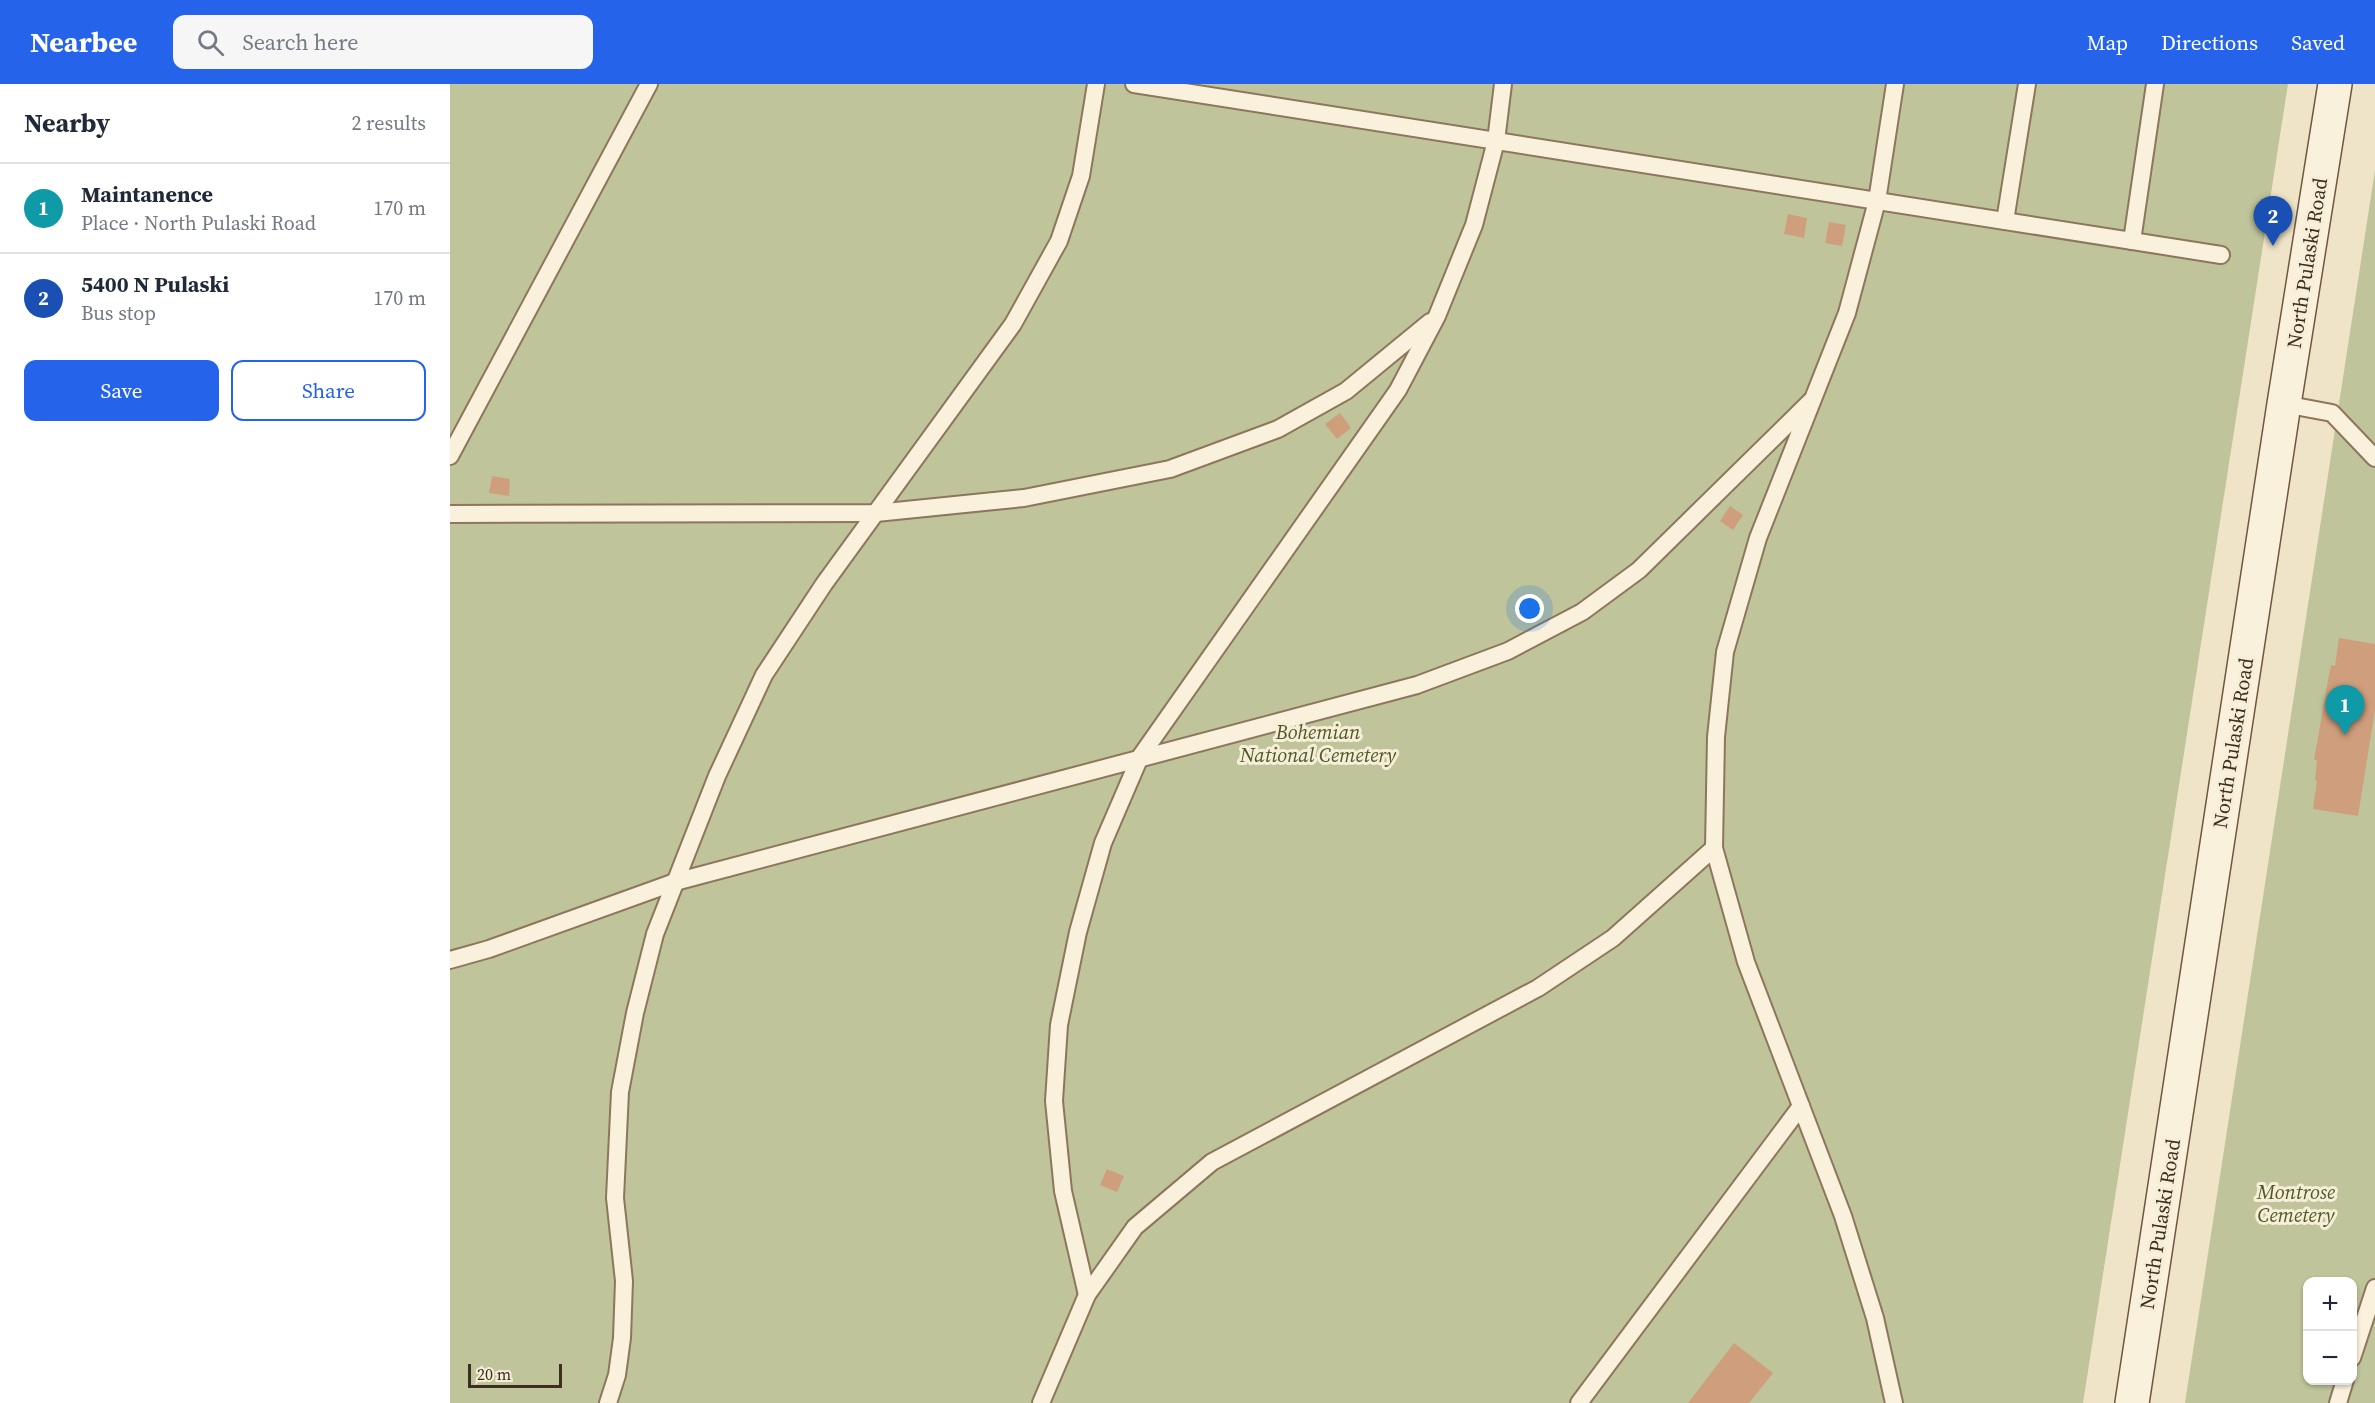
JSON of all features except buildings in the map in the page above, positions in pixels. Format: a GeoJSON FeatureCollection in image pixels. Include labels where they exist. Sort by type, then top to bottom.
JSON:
{"type":"FeatureCollection","features":[{"type":"Feature","properties":{"kind":"main road","name":"North Pulaski Road"},"geometry":{"type":"LineString","coordinates":[[2132,1403],[2335,84]]}},
{"type":"Feature","properties":{"kind":"lane"},"geometry":{"type":"LineString","coordinates":[[450,456],[649,84]]}},
{"type":"Feature","properties":{"kind":"lane"},"geometry":{"type":"LineString","coordinates":[[608,1403],[617,1375],[622,1338],[624,1281],[615,1198],[620,1092],[635,1013],[650,957],[675,882],[717,776],[764,675],[824,584],[1013,324],[1059,241],[1081,176],[1096,84]]}},
{"type":"Feature","properties":{"kind":"lane"},"geometry":{"type":"LineString","coordinates":[[1134,84],[2221,255]]}},
{"type":"Feature","properties":{"kind":"lane"},"geometry":{"type":"LineString","coordinates":[[1086,1295],[1063,1191],[1054,1101],[1059,1026],[1078,932],[1103,843],[1140,757],[1391,399],[1437,316],[1474,225],[1496,141],[1503,84]]}},
{"type":"Feature","properties":{"kind":"lane"},"geometry":{"type":"LineString","coordinates":[[1894,1403],[1868,1296],[1843,1216],[1746,962],[1714,848],[1716,737],[1725,652],[1758,538],[1847,313],[1877,201],[1895,84]]}},
{"type":"Feature","properties":{"kind":"lane"},"geometry":{"type":"LineString","coordinates":[[2005,221],[2027,84]]}},
{"type":"Feature","properties":{"kind":"lane"},"geometry":{"type":"LineString","coordinates":[[2132,242],[2155,84]]}},
{"type":"Feature","properties":{"kind":"lane"},"geometry":{"type":"LineString","coordinates":[[450,514],[876,513],[1024,498],[1170,469],[1278,429],[1336,396],[1437,316]]}},
{"type":"Feature","properties":{"kind":"lane"},"geometry":{"type":"LineString","coordinates":[[450,960],[489,949],[675,882],[1417,685],[1508,651],[1582,612],[1640,570],[1811,401]]}},
{"type":"Feature","properties":{"kind":"lane"},"geometry":{"type":"LineString","coordinates":[[2284,404],[2332,412],[2375,459]]}},
{"type":"Feature","properties":{"kind":"lane"},"geometry":{"type":"LineString","coordinates":[[1041,1403],[1086,1295],[1135,1227],[1212,1162],[1538,987],[1613,938],[1714,848]]}},
{"type":"Feature","properties":{"kind":"lane"},"geometry":{"type":"LineString","coordinates":[[1579,1403],[1801,1106]]}},
{"type":"Feature","properties":{"kind":"lane"},"geometry":{"type":"LineString","coordinates":[[2357,1343],[2375,1288]]}},
{"type":"Feature","properties":{"kind":"lane"},"geometry":{"type":"LineString","coordinates":[[2338,1403],[2343,1385]]}},
{"type":"Feature","properties":{"kind":"green space","name":"Bohemian National Cemetery"},"geometry":{"type":"Polygon","coordinates":[[[450,84],[2288,84],[2083,1403],[450,1403],[450,84]]]}},
{"type":"Feature","properties":{"kind":"green space","name":"Montrose Cemetery"},"geometry":{"type":"Polygon","coordinates":[[[2375,170],[2375,1403],[2185,1403],[2375,170]]]}},
{"type":"Feature","properties":{"kind":"place","name":"5400 N Pulaski"},"geometry":{"type":"Point","coordinates":[2273,246]}},
{"type":"Feature","properties":{"kind":"place","name":"Maintanence"},"geometry":{"type":"Point","coordinates":[2345,735]}}]}
